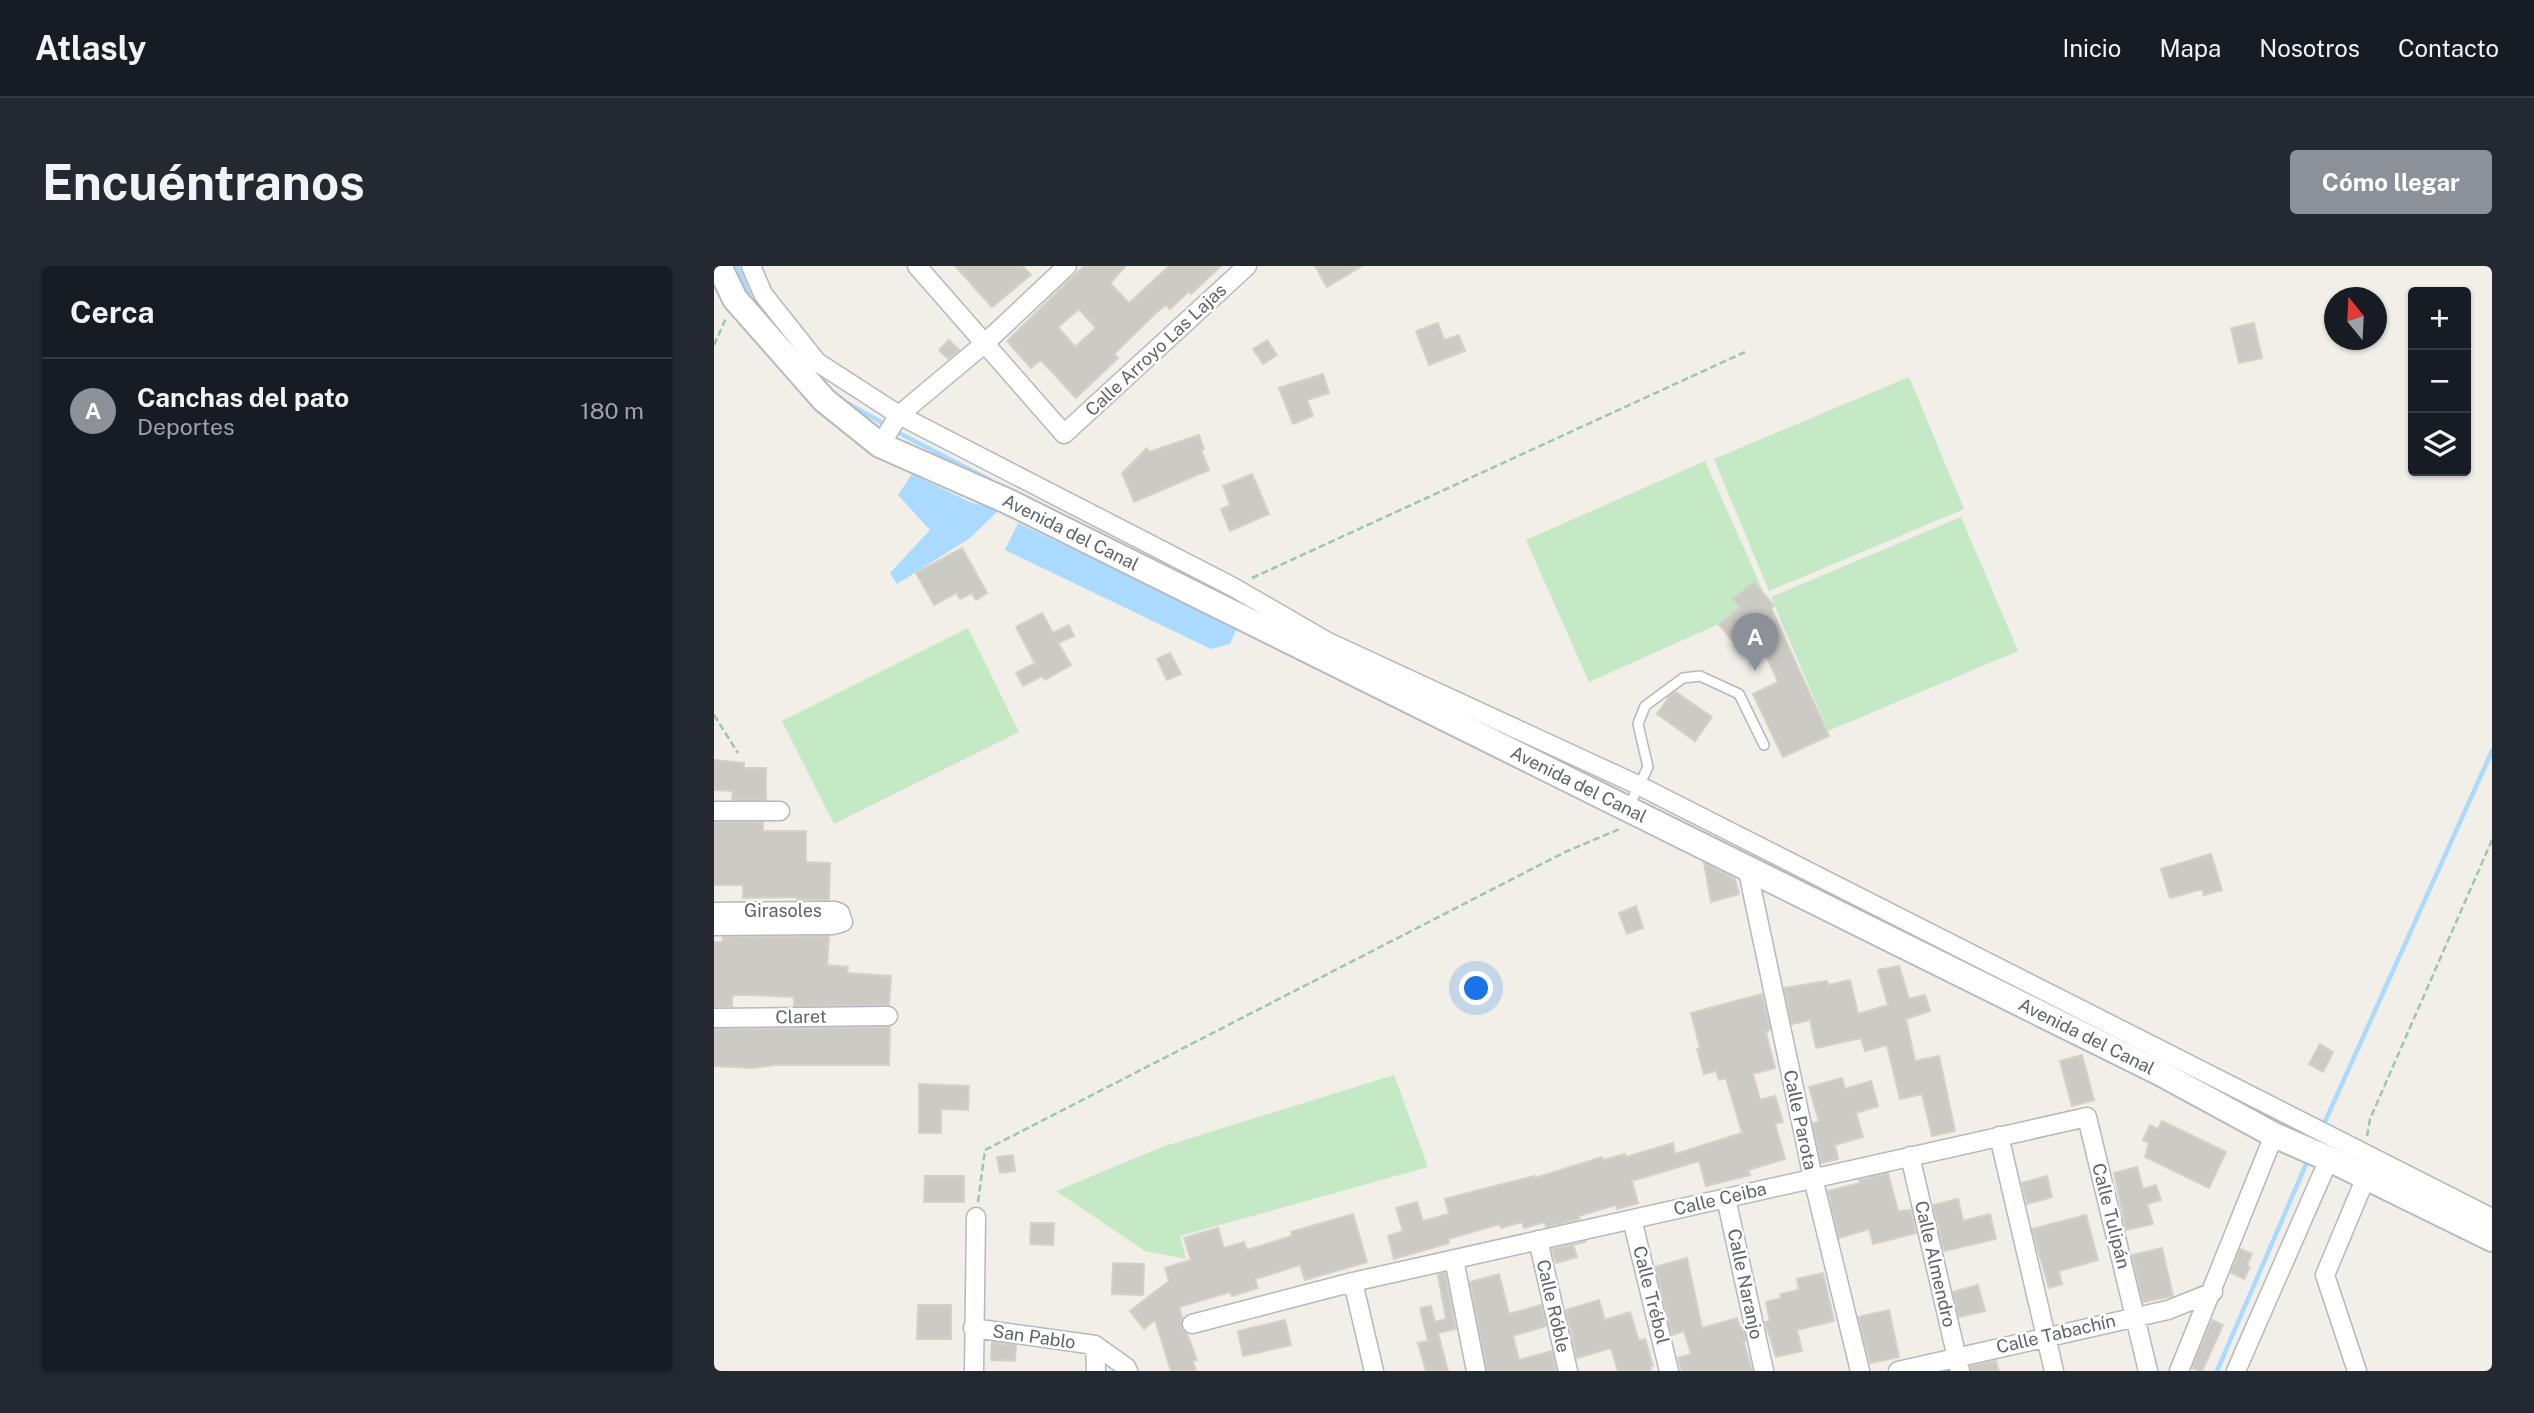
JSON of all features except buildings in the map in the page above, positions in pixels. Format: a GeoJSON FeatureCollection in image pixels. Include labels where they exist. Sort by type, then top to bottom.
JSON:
{"type":"FeatureCollection","features":[{"type":"Feature","properties":{"kind":"street","name":"Avenida del Canal"},"geometry":{"type":"LineString","coordinates":[[719,266],[735,299],[824,400],[889,431],[1007,501],[1634,804],[1746,867],[2160,1073],[2274,1135],[2329,1159],[2365,1166],[2492,1239]]}},
{"type":"Feature","properties":{"kind":"street"},"geometry":{"type":"LineString","coordinates":[[751,266],[762,294],[817,362],[889,431],[1233,587],[1328,642],[1634,804],[2365,1166],[2492,1218]]}},
{"type":"Feature","properties":{"kind":"street"},"geometry":{"type":"LineString","coordinates":[[917,266],[984,344]]}},
{"type":"Feature","properties":{"kind":"street"},"geometry":{"type":"LineString","coordinates":[[889,431],[1067,266]]}},
{"type":"Feature","properties":{"kind":"street","name":"Calle Arroyo Las Lajas"},"geometry":{"type":"LineString","coordinates":[[984,344],[1064,434],[1247,266]]}},
{"type":"Feature","properties":{"kind":"street"},"geometry":{"type":"LineString","coordinates":[[714,811],[780,811]]}},
{"type":"Feature","properties":{"kind":"street","name":"Calle Parota"},"geometry":{"type":"LineString","coordinates":[[1746,867],[1813,1178],[1860,1371]]}},
{"type":"Feature","properties":{"kind":"street","name":"Girasoles"},"geometry":{"type":"LineString","coordinates":[[714,912],[835,911],[840,913],[843,922],[832,925],[714,926]]}},
{"type":"Feature","properties":{"kind":"street","name":"Claret"},"geometry":{"type":"LineString","coordinates":[[714,1018],[888,1016]]}},
{"type":"Feature","properties":{"kind":"street","name":"Calle Ceiba"},"geometry":{"type":"LineString","coordinates":[[1192,1324],[1353,1282],[2087,1117]]}},
{"type":"Feature","properties":{"kind":"street","name":"Calle Tulipán"},"geometry":{"type":"LineString","coordinates":[[2087,1117],[2148,1371]]}},
{"type":"Feature","properties":{"kind":"street"},"geometry":{"type":"LineString","coordinates":[[2179,1371],[2213,1293],[2274,1135]]}},
{"type":"Feature","properties":{"kind":"street"},"geometry":{"type":"LineString","coordinates":[[1999,1136],[2054,1371]]}},
{"type":"Feature","properties":{"kind":"street","name":"Calle Almendro"},"geometry":{"type":"LineString","coordinates":[[1910,1156],[1959,1364]]}},
{"type":"Feature","properties":{"kind":"street"},"geometry":{"type":"LineString","coordinates":[[2236,1371],[2329,1159]]}},
{"type":"Feature","properties":{"kind":"street"},"geometry":{"type":"LineString","coordinates":[[2357,1371],[2325,1275],[2365,1166]]}},
{"type":"Feature","properties":{"kind":"street","name":"Calle Naranjo"},"geometry":{"type":"LineString","coordinates":[[1726,1198],[1764,1371]]}},
{"type":"Feature","properties":{"kind":"street"},"geometry":{"type":"LineString","coordinates":[[974,1371],[976,1217]]}},
{"type":"Feature","properties":{"kind":"street","name":"Calle Trébol"},"geometry":{"type":"LineString","coordinates":[[1632,1219],[1669,1371]]}},
{"type":"Feature","properties":{"kind":"street","name":"Calle Róble"},"geometry":{"type":"LineString","coordinates":[[1538,1240],[1568,1371]]}},
{"type":"Feature","properties":{"kind":"street"},"geometry":{"type":"LineString","coordinates":[[1454,1259],[1476,1371]]}},
{"type":"Feature","properties":{"kind":"street"},"geometry":{"type":"LineString","coordinates":[[1353,1282],[1374,1371]]}},
{"type":"Feature","properties":{"kind":"street","name":"Calle Tabachín"},"geometry":{"type":"LineString","coordinates":[[1898,1371],[1959,1364],[2047,1337],[2168,1310],[2213,1293]]}},
{"type":"Feature","properties":{"kind":"street","name":"San Pablo"},"geometry":{"type":"LineString","coordinates":[[974,1328],[1095,1345]]}},
{"type":"Feature","properties":{"kind":"street"},"geometry":{"type":"LineString","coordinates":[[1095,1345],[1096,1371]]}},
{"type":"Feature","properties":{"kind":"street"},"geometry":{"type":"LineString","coordinates":[[1095,1345],[1128,1371]]}},
{"type":"Feature","properties":{"kind":"lane"},"geometry":{"type":"LineString","coordinates":[[1634,804],[1648,767],[1638,724],[1645,706],[1683,678],[1700,676],[1739,694],[1764,745]]}},
{"type":"Feature","properties":{"kind":"path"},"geometry":{"type":"LineString","coordinates":[[714,345],[735,299]]}},
{"type":"Feature","properties":{"kind":"path"},"geometry":{"type":"LineString","coordinates":[[1233,587],[1745,352]]}},
{"type":"Feature","properties":{"kind":"path"},"geometry":{"type":"LineString","coordinates":[[714,715],[738,753]]}},
{"type":"Feature","properties":{"kind":"path"},"geometry":{"type":"LineString","coordinates":[[976,1217],[985,1150],[1565,852],[1634,804]]}},
{"type":"Feature","properties":{"kind":"path"},"geometry":{"type":"LineString","coordinates":[[2365,1166],[2370,1119],[2492,840]]}},
{"type":"Feature","properties":{"kind":"green space"},"geometry":{"type":"Polygon","coordinates":[[[1909,377],[1964,509],[1769,591],[1714,459],[1909,377]]]}},
{"type":"Feature","properties":{"kind":"green space"},"geometry":{"type":"Polygon","coordinates":[[[1705,461],[1768,602],[1589,682],[1526,540],[1705,461]]]}},
{"type":"Feature","properties":{"kind":"green space"},"geometry":{"type":"Polygon","coordinates":[[[1961,517],[2018,651],[1828,731],[1771,597],[1961,517]]]}},
{"type":"Feature","properties":{"kind":"green space"},"geometry":{"type":"Polygon","coordinates":[[[968,628],[1019,732],[834,824],[782,721],[968,628]]]}},
{"type":"Feature","properties":{"kind":"green space"},"geometry":{"type":"Polygon","coordinates":[[[1394,1075],[1428,1167],[1180,1236],[1186,1259],[1145,1251],[1056,1191],[1162,1147],[1394,1075]]]}},
{"type":"Feature","properties":{"kind":"water"},"geometry":{"type":"Polygon","coordinates":[[[912,474],[972,503],[1000,509],[970,538],[897,584],[890,573],[930,530],[898,495],[912,474]]]}},
{"type":"Feature","properties":{"kind":"water"},"geometry":{"type":"Polygon","coordinates":[[[1018,523],[1237,628],[1230,644],[1211,649],[1005,550],[1018,523]]]}},
{"type":"Feature","properties":{"kind":"waterway"},"geometry":{"type":"LineString","coordinates":[[737,266],[751,300]]}},
{"type":"Feature","properties":{"kind":"waterway"},"geometry":{"type":"LineString","coordinates":[[847,403],[888,426]]}},
{"type":"Feature","properties":{"kind":"waterway"},"geometry":{"type":"LineString","coordinates":[[895,431],[990,480]]}},
{"type":"Feature","properties":{"kind":"waterway"},"geometry":{"type":"LineString","coordinates":[[2323,1126],[2492,751]]}},
{"type":"Feature","properties":{"kind":"waterway"},"geometry":{"type":"LineString","coordinates":[[2198,1080],[2307,1134]]}},
{"type":"Feature","properties":{"kind":"waterway"},"geometry":{"type":"LineString","coordinates":[[2217,1371],[2307,1162]]}},
{"type":"Feature","properties":{"kind":"place","name":"Canchas del pato"},"geometry":{"type":"Point","coordinates":[1755,671]}}]}
